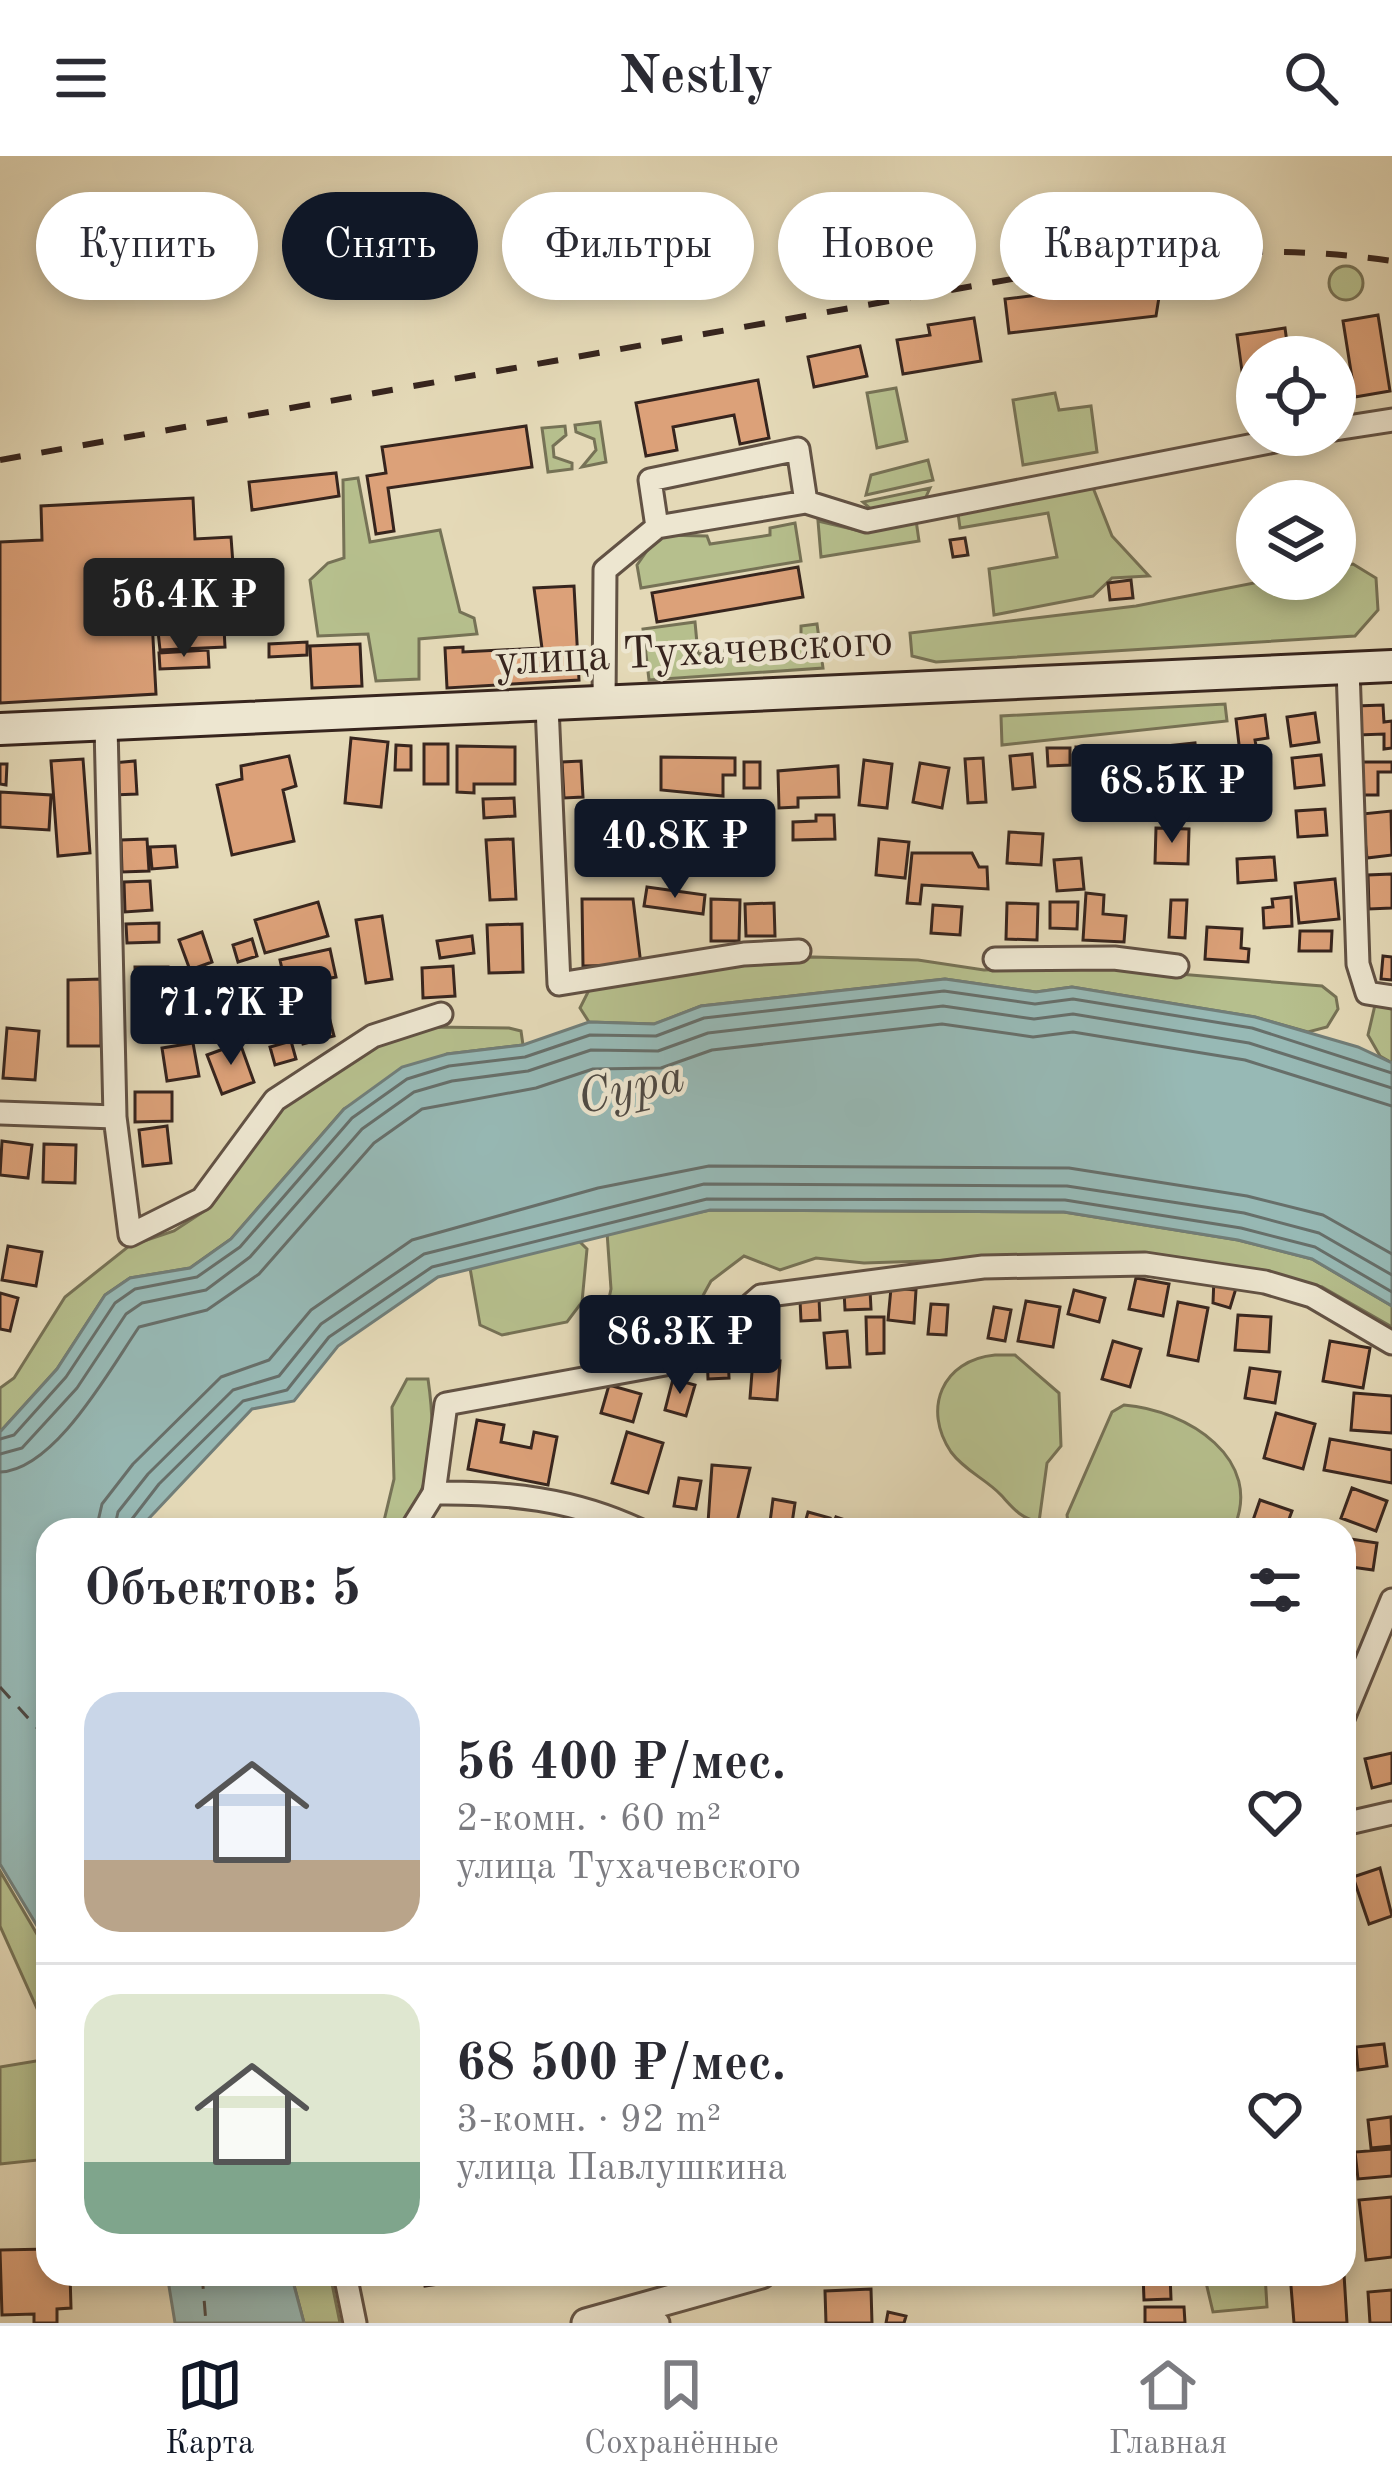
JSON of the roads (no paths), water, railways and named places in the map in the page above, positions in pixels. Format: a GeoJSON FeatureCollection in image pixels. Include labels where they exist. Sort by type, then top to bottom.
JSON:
{"type":"FeatureCollection","features":[{"type":"Feature","properties":{"kind":"main road","name":"улица Тухачевского"},"geometry":{"type":"LineString","coordinates":[[0,729],[1392,666]]}},
{"type":"Feature","properties":{"kind":"street"},"geometry":{"type":"LineString","coordinates":[[1356,426],[1392,420]]}},
{"type":"Feature","properties":{"kind":"street"},"geometry":{"type":"LineString","coordinates":[[604,703],[605,570],[656,527],[806,502],[867,520],[1236,448]]}},
{"type":"Feature","properties":{"kind":"street"},"geometry":{"type":"LineString","coordinates":[[656,527],[650,480],[798,449],[806,502]]}},
{"type":"Feature","properties":{"kind":"street"},"geometry":{"type":"LineString","coordinates":[[1348,668],[1358,964],[1367,993],[1392,997]]}},
{"type":"Feature","properties":{"kind":"street"},"geometry":{"type":"LineString","coordinates":[[548,706],[559,983],[744,954],[800,951]]}},
{"type":"Feature","properties":{"kind":"street"},"geometry":{"type":"LineString","coordinates":[[106,725],[115,1117],[130,1235],[202,1198],[275,1100],[373,1036],[441,1014]]}},
{"type":"Feature","properties":{"kind":"street"},"geometry":{"type":"LineString","coordinates":[[995,959],[1114,958],[1177,966]]}},
{"type":"Feature","properties":{"kind":"street"},"geometry":{"type":"LineString","coordinates":[[0,1114],[115,1117]]}},
{"type":"Feature","properties":{"kind":"street"},"geometry":{"type":"LineString","coordinates":[[418,1518],[434,1493],[446,1404],[687,1360],[760,1297],[857,1280],[983,1267],[1145,1264],[1265,1282],[1312,1296],[1392,1343]]}},
{"type":"Feature","properties":{"kind":"street"},"geometry":{"type":"LineString","coordinates":[[434,1493],[501,1492],[596,1510],[613,1518]]}},
{"type":"Feature","properties":{"kind":"street"},"geometry":{"type":"LineString","coordinates":[[1356,1687],[1392,1600]]}},
{"type":"Feature","properties":{"kind":"street"},"geometry":{"type":"LineString","coordinates":[[1356,1822],[1392,1813]]}},
{"type":"Feature","properties":{"kind":"street"},"geometry":{"type":"LineString","coordinates":[[348,2286],[356,2323]]}},
{"type":"Feature","properties":{"kind":"street"},"geometry":{"type":"LineString","coordinates":[[598,2320],[718,2286]]}},
{"type":"Feature","properties":{"kind":"street"},"geometry":{"type":"LineString","coordinates":[[598,2320],[658,2323]]}},
{"type":"Feature","properties":{"kind":"water","name":"Сура"},"geometry":{"type":"Polygon","coordinates":[[[945,979],[1036,992],[1072,987],[1255,1017],[1358,1047],[1392,1063],[1392,1306],[1312,1259],[1238,1240],[1064,1212],[710,1210],[438,1277],[338,1346],[294,1401],[252,1409],[149,1518],[36,1518],[36,1924],[0,1864],[0,1432],[57,1369],[105,1295],[130,1278],[190,1268],[231,1239],[344,1109],[402,1067],[447,1054],[523,1045],[589,1022],[654,1024],[701,1006],[945,979]]]}},
{"type":"Feature","properties":{"kind":"water"},"geometry":{"type":"Polygon","coordinates":[[[169,2286],[294,2286],[304,2323],[175,2323],[169,2286]]]}},
{"type":"Feature","properties":{"kind":"railway"},"geometry":{"type":"LineString","coordinates":[[0,460],[1096,264],[1244,252],[1392,261]]}}]}
